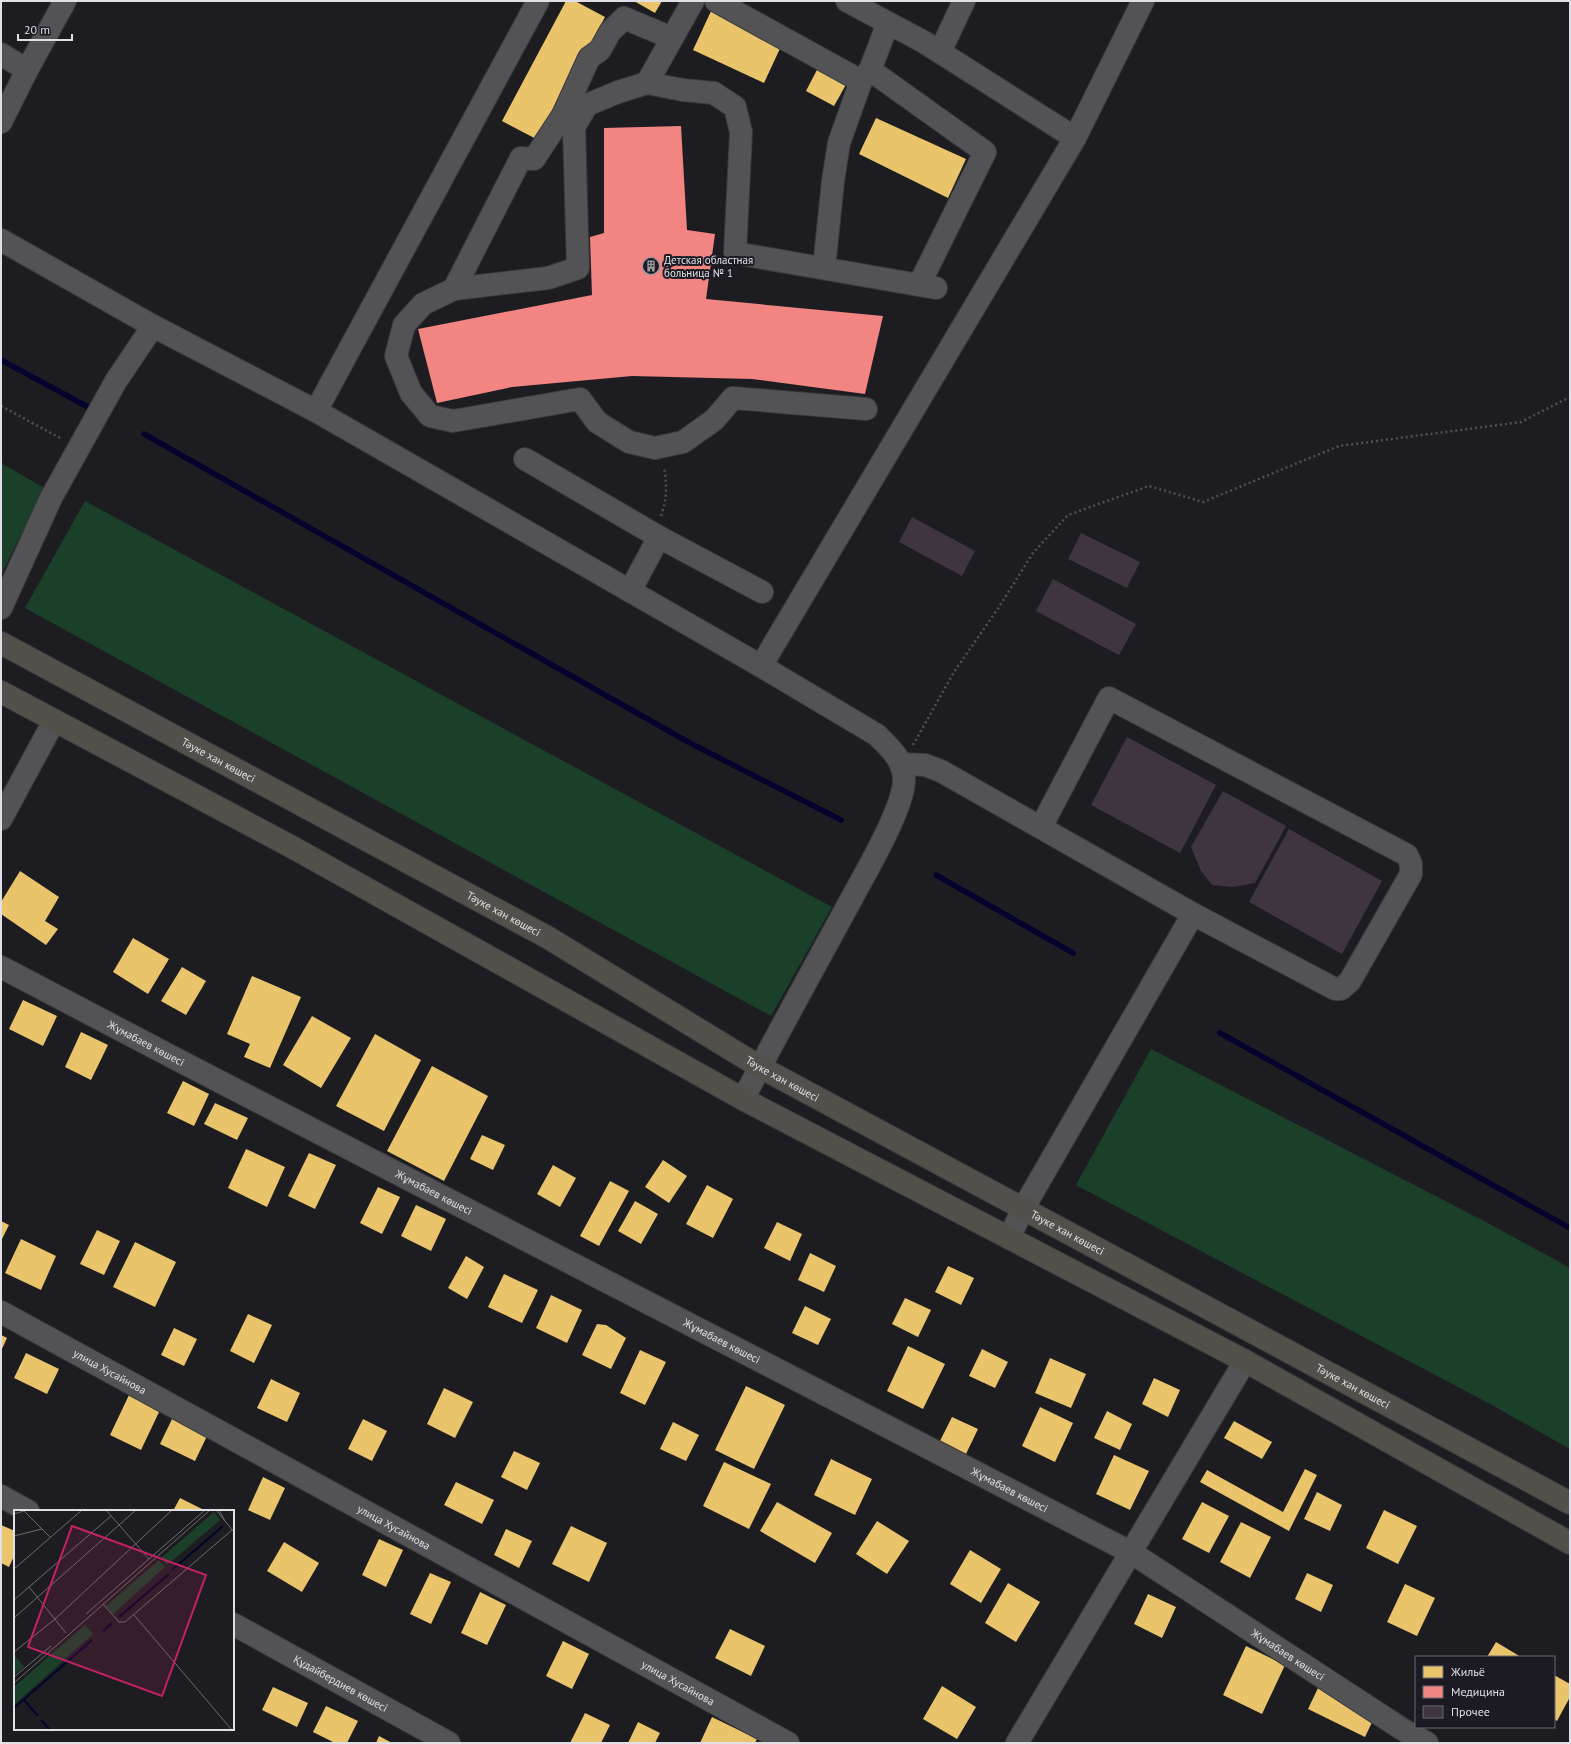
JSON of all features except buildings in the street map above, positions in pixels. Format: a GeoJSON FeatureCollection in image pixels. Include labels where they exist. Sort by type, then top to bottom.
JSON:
{"type":"FeatureCollection","features":[{"type":"Feature","properties":{"kind":"main road","name":"Тәуке хан көшесі"},"geometry":{"type":"LineString","coordinates":[[1,644],[547,937],[760,1067],[1570,1503]]}},
{"type":"Feature","properties":{"kind":"main road"},"geometry":{"type":"LineString","coordinates":[[1,692],[292,847],[743,1099],[1245,1361],[1570,1543]]}},
{"type":"Feature","properties":{"kind":"street"},"geometry":{"type":"LineString","coordinates":[[1,122],[27,70],[66,1]]}},
{"type":"Feature","properties":{"kind":"street"},"geometry":{"type":"LineString","coordinates":[[316,411],[538,1]]}},
{"type":"Feature","properties":{"kind":"street"},"geometry":{"type":"LineString","coordinates":[[647,83],[693,1]]}},
{"type":"Feature","properties":{"kind":"street"},"geometry":{"type":"LineString","coordinates":[[563,115],[618,92],[647,83],[683,90],[714,93],[735,107],[741,132],[735,253],[928,287],[984,152],[866,76],[716,1]]}},
{"type":"Feature","properties":{"kind":"street"},"geometry":{"type":"LineString","coordinates":[[846,1],[940,52],[1075,138]]}},
{"type":"Feature","properties":{"kind":"street"},"geometry":{"type":"LineString","coordinates":[[940,52],[964,1]]}},
{"type":"Feature","properties":{"kind":"street"},"geometry":{"type":"LineString","coordinates":[[761,666],[1075,138],[1143,1]]}},
{"type":"Feature","properties":{"kind":"street"},"geometry":{"type":"LineString","coordinates":[[454,289],[521,158],[534,160],[563,115],[589,58],[600,50],[610,32],[624,18],[672,38]]}},
{"type":"Feature","properties":{"kind":"street"},"geometry":{"type":"LineString","coordinates":[[824,268],[832,181],[839,143],[888,23]]}},
{"type":"Feature","properties":{"kind":"street"},"geometry":{"type":"LineString","coordinates":[[1,54],[27,70]]}},
{"type":"Feature","properties":{"kind":"street"},"geometry":{"type":"LineString","coordinates":[[587,105],[574,127],[578,268],[548,278],[454,289],[423,304],[404,325],[396,356],[411,394],[430,416],[454,421],[580,399],[597,422],[629,442],[655,448],[683,442],[714,420],[732,398],[866,409]]}},
{"type":"Feature","properties":{"kind":"street"},"geometry":{"type":"LineString","coordinates":[[1,240],[152,326],[316,411],[761,666],[877,735],[891,748],[902,764],[904,780],[901,801],[870,864],[743,1099]]}},
{"type":"Feature","properties":{"kind":"street"},"geometry":{"type":"LineString","coordinates":[[1,608],[51,498],[116,380],[152,326]]}},
{"type":"Feature","properties":{"kind":"street"},"geometry":{"type":"LineString","coordinates":[[525,458],[657,535],[762,592]]}},
{"type":"Feature","properties":{"kind":"street"},"geometry":{"type":"LineString","coordinates":[[630,591],[657,535]]}},
{"type":"Feature","properties":{"kind":"street"},"geometry":{"type":"LineString","coordinates":[[902,764],[925,765],[941,771],[1193,914],[1335,989],[1341,989],[1350,981],[1411,874],[1411,864],[1406,855],[1109,698],[1041,827]]}},
{"type":"Feature","properties":{"kind":"street"},"geometry":{"type":"LineString","coordinates":[[1,819],[54,721]]}},
{"type":"Feature","properties":{"kind":"street"},"geometry":{"type":"LineString","coordinates":[[1009,1238],[1023,1209],[1193,914]]}},
{"type":"Feature","properties":{"kind":"street","name":"Жұмабаев көшесі"},"geometry":{"type":"LineString","coordinates":[[1,967],[185,1064],[1132,1553],[1402,1729],[1427,1743]]}},
{"type":"Feature","properties":{"kind":"street","name":"улица Хусайнова"},"geometry":{"type":"LineString","coordinates":[[1,1312],[788,1743]]}},
{"type":"Feature","properties":{"kind":"street"},"geometry":{"type":"LineString","coordinates":[[1017,1743],[1132,1553],[1245,1361]]}},
{"type":"Feature","properties":{"kind":"street"},"geometry":{"type":"LineString","coordinates":[[1,1496],[26,1510]]}},
{"type":"Feature","properties":{"kind":"street","name":"Құдайбердиев көшесі"},"geometry":{"type":"LineString","coordinates":[[234,1625],[449,1743]]}},
{"type":"Feature","properties":{"kind":"path"},"geometry":{"type":"LineString","coordinates":[[902,764],[954,672],[999,607],[1033,553],[1068,515],[1149,486],[1203,502],[1340,446],[1521,422],[1570,397]]}},
{"type":"Feature","properties":{"kind":"path"},"geometry":{"type":"LineString","coordinates":[[1,406],[79,448]]}},
{"type":"Feature","properties":{"kind":"path"},"geometry":{"type":"LineString","coordinates":[[657,535],[666,503],[667,487],[661,447]]}},
{"type":"Feature","properties":{"kind":"green space"},"geometry":{"type":"Polygon","coordinates":[[[1,463],[44,488],[1,575],[1,463]]]}},
{"type":"Feature","properties":{"kind":"green space"},"geometry":{"type":"Polygon","coordinates":[[[85,501],[832,907],[771,1016],[25,608],[85,501]]]}},
{"type":"Feature","properties":{"kind":"green space"},"geometry":{"type":"Polygon","coordinates":[[[1151,1049],[1484,1221],[1570,1268],[1570,1449],[1492,1405],[1076,1185],[1151,1049]]]}},
{"type":"Feature","properties":{"kind":"waterway"},"geometry":{"type":"LineString","coordinates":[[1,360],[88,407]]}},
{"type":"Feature","properties":{"kind":"waterway"},"geometry":{"type":"LineString","coordinates":[[144,434],[690,743],[841,820]]}},
{"type":"Feature","properties":{"kind":"waterway"},"geometry":{"type":"LineString","coordinates":[[936,875],[1073,953]]}},
{"type":"Feature","properties":{"kind":"waterway"},"geometry":{"type":"LineString","coordinates":[[1220,1033],[1570,1228]]}},
{"type":"Feature","properties":{"kind":"place","name":"Детская областная больница № 1"},"geometry":{"type":"Point","coordinates":[651,266]}}]}
